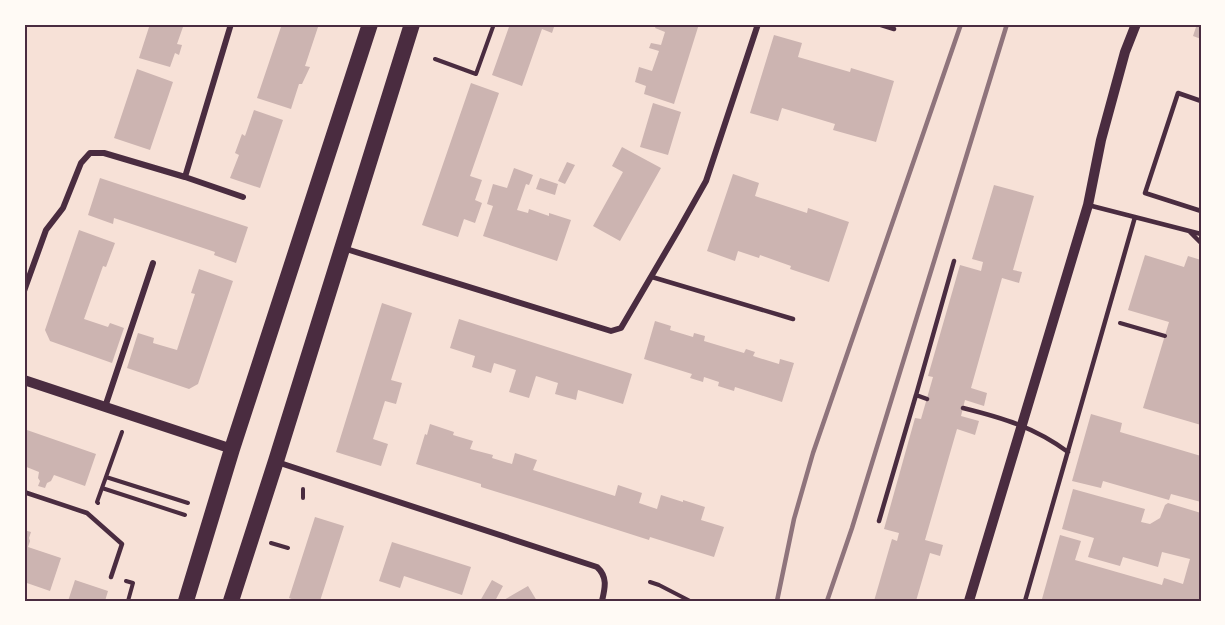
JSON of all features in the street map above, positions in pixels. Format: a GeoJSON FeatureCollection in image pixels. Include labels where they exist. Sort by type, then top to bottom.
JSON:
{"type":"FeatureCollection","features":[{"type":"Feature","properties":{"kind":"highway"},"geometry":{"type":"LineString","coordinates":[[186,601],[232,449],[370,24]]}},
{"type":"Feature","properties":{"kind":"highway"},"geometry":{"type":"LineString","coordinates":[[231,601],[412,24]]}},
{"type":"Feature","properties":{"kind":"street"},"geometry":{"type":"LineString","coordinates":[[184,177],[231,24]]}},
{"type":"Feature","properties":{"kind":"street"},"geometry":{"type":"LineString","coordinates":[[342,248],[611,331],[621,328],[706,181],[758,24]]}},
{"type":"Feature","properties":{"kind":"street"},"geometry":{"type":"LineString","coordinates":[[969,601],[1088,205],[1101,140],[1125,52],[1136,24]]}},
{"type":"Feature","properties":{"kind":"street"},"geometry":{"type":"LineString","coordinates":[[24,291],[46,230],[63,208],[81,163],[90,153],[104,153],[243,197]]}},
{"type":"Feature","properties":{"kind":"street"},"geometry":{"type":"LineString","coordinates":[[105,407],[153,263]]}},
{"type":"Feature","properties":{"kind":"street"},"geometry":{"type":"LineString","coordinates":[[24,380],[232,449]]}},
{"type":"Feature","properties":{"kind":"street"},"geometry":{"type":"LineString","coordinates":[[276,461],[597,567],[605,579],[602,601]]}},
{"type":"Feature","properties":{"kind":"lane"},"geometry":{"type":"LineString","coordinates":[[878,24],[894,29]]}},
{"type":"Feature","properties":{"kind":"lane"},"geometry":{"type":"LineString","coordinates":[[1201,101],[1178,93],[1145,193],[1201,210]]}},
{"type":"Feature","properties":{"kind":"lane"},"geometry":{"type":"LineString","coordinates":[[1088,205],[1201,234]]}},
{"type":"Feature","properties":{"kind":"lane"},"geometry":{"type":"LineString","coordinates":[[1025,601],[1135,217]]}},
{"type":"Feature","properties":{"kind":"lane"},"geometry":{"type":"LineString","coordinates":[[1189,231],[1201,243]]}},
{"type":"Feature","properties":{"kind":"lane"},"geometry":{"type":"LineString","coordinates":[[879,521],[954,261]]}},
{"type":"Feature","properties":{"kind":"lane"},"geometry":{"type":"LineString","coordinates":[[652,277],[793,319]]}},
{"type":"Feature","properties":{"kind":"lane"},"geometry":{"type":"LineString","coordinates":[[916,395],[927,399]]}},
{"type":"Feature","properties":{"kind":"lane"},"geometry":{"type":"LineString","coordinates":[[963,408],[1023,425],[1050,439],[1068,452]]}},
{"type":"Feature","properties":{"kind":"lane"},"geometry":{"type":"LineString","coordinates":[[24,492],[87,513],[122,544],[111,577]]}},
{"type":"Feature","properties":{"kind":"path"},"geometry":{"type":"LineString","coordinates":[[435,59],[476,74],[494,24]]}},
{"type":"Feature","properties":{"kind":"path"},"geometry":{"type":"LineString","coordinates":[[1106,320],[1165,336]]}},
{"type":"Feature","properties":{"kind":"path"},"geometry":{"type":"LineString","coordinates":[[97,502],[115,452]]}},
{"type":"Feature","properties":{"kind":"path"},"geometry":{"type":"LineString","coordinates":[[106,477],[188,503]]}},
{"type":"Feature","properties":{"kind":"path"},"geometry":{"type":"LineString","coordinates":[[102,488],[185,515]]}},
{"type":"Feature","properties":{"kind":"path"},"geometry":{"type":"LineString","coordinates":[[303,489],[303,498]]}},
{"type":"Feature","properties":{"kind":"path"},"geometry":{"type":"LineString","coordinates":[[271,543],[288,548]]}},
{"type":"Feature","properties":{"kind":"path"},"geometry":{"type":"LineString","coordinates":[[650,582],[690,601]]}},
{"type":"Feature","properties":{"kind":"building"},"geometry":{"type":"Polygon","coordinates":[[[150,24],[184,24],[177,44],[182,45],[179,55],[175,53],[170,67],[139,58],[150,24]]]}},
{"type":"Feature","properties":{"kind":"building"},"geometry":{"type":"Polygon","coordinates":[[[282,24],[319,24],[305,66],[310,67],[302,84],[299,84],[291,109],[257,98],[282,24]]]}},
{"type":"Feature","properties":{"kind":"building"},"geometry":{"type":"Polygon","coordinates":[[[510,24],[555,24],[552,33],[542,29],[522,86],[492,75],[510,24]]]}},
{"type":"Feature","properties":{"kind":"building"},"geometry":{"type":"Polygon","coordinates":[[[657,24],[699,24],[674,104],[644,94],[646,86],[635,82],[639,67],[652,71],[659,51],[649,48],[651,43],[661,45],[665,32],[655,28],[657,24]]]}},
{"type":"Feature","properties":{"kind":"building"},"geometry":{"type":"Polygon","coordinates":[[[1197,24],[1201,24],[1201,39],[1193,36],[1197,24]]]}},
{"type":"Feature","properties":{"kind":"building"},"geometry":{"type":"Polygon","coordinates":[[[774,35],[802,43],[798,57],[850,72],[851,68],[894,81],[876,142],[833,130],[835,124],[782,108],[778,121],[750,113],[774,35]]]}},
{"type":"Feature","properties":{"kind":"building"},"geometry":{"type":"Polygon","coordinates":[[[137,69],[173,82],[150,150],[114,138],[137,69]]]}},
{"type":"Feature","properties":{"kind":"building"},"geometry":{"type":"Polygon","coordinates":[[[471,83],[499,93],[470,176],[482,180],[475,200],[482,203],[475,223],[464,219],[458,237],[422,225],[471,83]]]}},
{"type":"Feature","properties":{"kind":"building"},"geometry":{"type":"Polygon","coordinates":[[[653,103],[681,112],[668,155],[640,147],[653,103]]]}},
{"type":"Feature","properties":{"kind":"building"},"geometry":{"type":"Polygon","coordinates":[[[254,110],[283,120],[260,188],[230,178],[239,155],[235,153],[242,134],[245,136],[254,110]]]}},
{"type":"Feature","properties":{"kind":"building"},"geometry":{"type":"Polygon","coordinates":[[[622,147],[661,168],[620,241],[593,226],[623,172],[612,166],[622,147]]]}},
{"type":"Feature","properties":{"kind":"building"},"geometry":{"type":"Polygon","coordinates":[[[567,162],[575,165],[565,184],[558,181],[567,162]]]}},
{"type":"Feature","properties":{"kind":"building"},"geometry":{"type":"Polygon","coordinates":[[[514,168],[533,175],[529,185],[526,184],[517,210],[528,213],[529,209],[571,220],[557,261],[483,236],[493,206],[487,204],[493,184],[507,188],[514,168]]]}},
{"type":"Feature","properties":{"kind":"building"},"geometry":{"type":"Polygon","coordinates":[[[733,174],[759,183],[755,196],[807,213],[808,208],[849,222],[829,282],[790,269],[791,266],[760,255],[759,258],[738,251],[735,261],[707,251],[733,174]]]}},
{"type":"Feature","properties":{"kind":"building"},"geometry":{"type":"Polygon","coordinates":[[[100,178],[248,227],[236,263],[214,255],[215,252],[114,218],[113,224],[88,215],[100,178]]]}},
{"type":"Feature","properties":{"kind":"building"},"geometry":{"type":"Polygon","coordinates":[[[540,178],[558,184],[555,195],[536,189],[540,178]]]}},
{"type":"Feature","properties":{"kind":"building"},"geometry":{"type":"Polygon","coordinates":[[[994,185],[1034,196],[1013,270],[1022,272],[1019,283],[1002,278],[971,388],[987,393],[984,406],[965,400],[961,416],[979,421],[975,435],[957,429],[925,540],[943,545],[940,556],[930,553],[916,601],[874,601],[892,539],[897,541],[899,533],[884,529],[915,418],[921,419],[933,377],[928,376],[960,265],[981,271],[983,262],[972,259],[994,185]]]}},
{"type":"Feature","properties":{"kind":"building"},"geometry":{"type":"Polygon","coordinates":[[[79,230],[115,243],[106,267],[103,266],[84,319],[108,327],[110,323],[124,328],[112,363],[50,341],[45,330],[79,230]]]}},
{"type":"Feature","properties":{"kind":"building"},"geometry":{"type":"Polygon","coordinates":[[[1145,255],[1184,267],[1188,256],[1201,260],[1201,425],[1143,408],[1169,322],[1128,310],[1145,255]]]}},
{"type":"Feature","properties":{"kind":"building"},"geometry":{"type":"Polygon","coordinates":[[[199,269],[233,281],[198,384],[189,389],[127,368],[138,333],[154,338],[153,343],[177,350],[195,294],[191,293],[199,269]]]}},
{"type":"Feature","properties":{"kind":"building"},"geometry":{"type":"Polygon","coordinates":[[[382,303],[412,313],[391,380],[402,383],[396,404],[385,401],[373,439],[388,444],[381,466],[336,452],[382,303]]]}},
{"type":"Feature","properties":{"kind":"building"},"geometry":{"type":"Polygon","coordinates":[[[459,319],[632,374],[623,404],[578,390],[576,400],[555,394],[558,383],[536,376],[529,398],[509,392],[516,370],[494,363],[491,373],[472,367],[475,356],[450,348],[459,319]]]}},
{"type":"Feature","properties":{"kind":"building"},"geometry":{"type":"Polygon","coordinates":[[[655,321],[671,326],[670,330],[693,337],[694,333],[705,336],[704,341],[744,353],[746,349],[755,352],[753,356],[779,364],[780,359],[794,363],[782,402],[735,387],[734,391],[718,386],[719,382],[704,377],[703,382],[690,378],[692,374],[644,359],[655,321]]]}},
{"type":"Feature","properties":{"kind":"building"},"geometry":{"type":"Polygon","coordinates":[[[1091,414],[1122,423],[1120,432],[1201,456],[1199,462],[1201,462],[1201,502],[1171,494],[1169,500],[1103,481],[1101,488],[1072,481],[1091,414]]]}},
{"type":"Feature","properties":{"kind":"building"},"geometry":{"type":"Polygon","coordinates":[[[430,424],[473,441],[470,449],[493,455],[492,458],[512,464],[515,453],[537,460],[533,470],[615,496],[618,485],[642,493],[639,503],[657,509],[661,495],[705,507],[701,520],[724,527],[714,557],[650,537],[649,540],[416,464],[430,424]]]}},
{"type":"Feature","properties":{"kind":"building"},"geometry":{"type":"Polygon","coordinates":[[[24,429],[96,454],[85,486],[54,475],[45,488],[38,486],[39,472],[24,466],[24,429]]]}},
{"type":"Feature","properties":{"kind":"building"},"geometry":{"type":"Polygon","coordinates":[[[1073,489],[1145,509],[1141,522],[1150,524],[1160,518],[1168,503],[1201,513],[1201,601],[1048,601],[1042,599],[1060,535],[1081,541],[1075,560],[1162,585],[1164,578],[1183,584],[1190,559],[1162,552],[1158,567],[1123,557],[1120,566],[1088,557],[1094,538],[1062,529],[1073,489]]]}},
{"type":"Feature","properties":{"kind":"building"},"geometry":{"type":"Polygon","coordinates":[[[315,517],[344,526],[320,601],[297,601],[289,598],[315,517]]]}},
{"type":"Feature","properties":{"kind":"building"},"geometry":{"type":"Polygon","coordinates":[[[24,530],[31,532],[28,547],[61,558],[50,591],[24,582],[24,530]]]}},
{"type":"Feature","properties":{"kind":"building"},"geometry":{"type":"Polygon","coordinates":[[[392,542],[471,567],[462,595],[404,576],[400,588],[379,581],[392,542]]]}},
{"type":"Feature","properties":{"kind":"building"},"geometry":{"type":"Polygon","coordinates":[[[75,580],[108,591],[105,601],[68,601],[75,580]]]}},
{"type":"Feature","properties":{"kind":"building"},"geometry":{"type":"Polygon","coordinates":[[[492,580],[503,586],[495,601],[480,601],[492,580]]]}},
{"type":"Feature","properties":{"kind":"building"},"geometry":{"type":"Polygon","coordinates":[[[528,586],[537,601],[502,601],[528,586]]]}},
{"type":"Feature","properties":{"kind":"railway"},"geometry":{"type":"LineString","coordinates":[[777,601],[794,519],[813,453],[961,24]]}},
{"type":"Feature","properties":{"kind":"railway"},"geometry":{"type":"LineString","coordinates":[[827,601],[852,528],[1007,24]]}}]}
